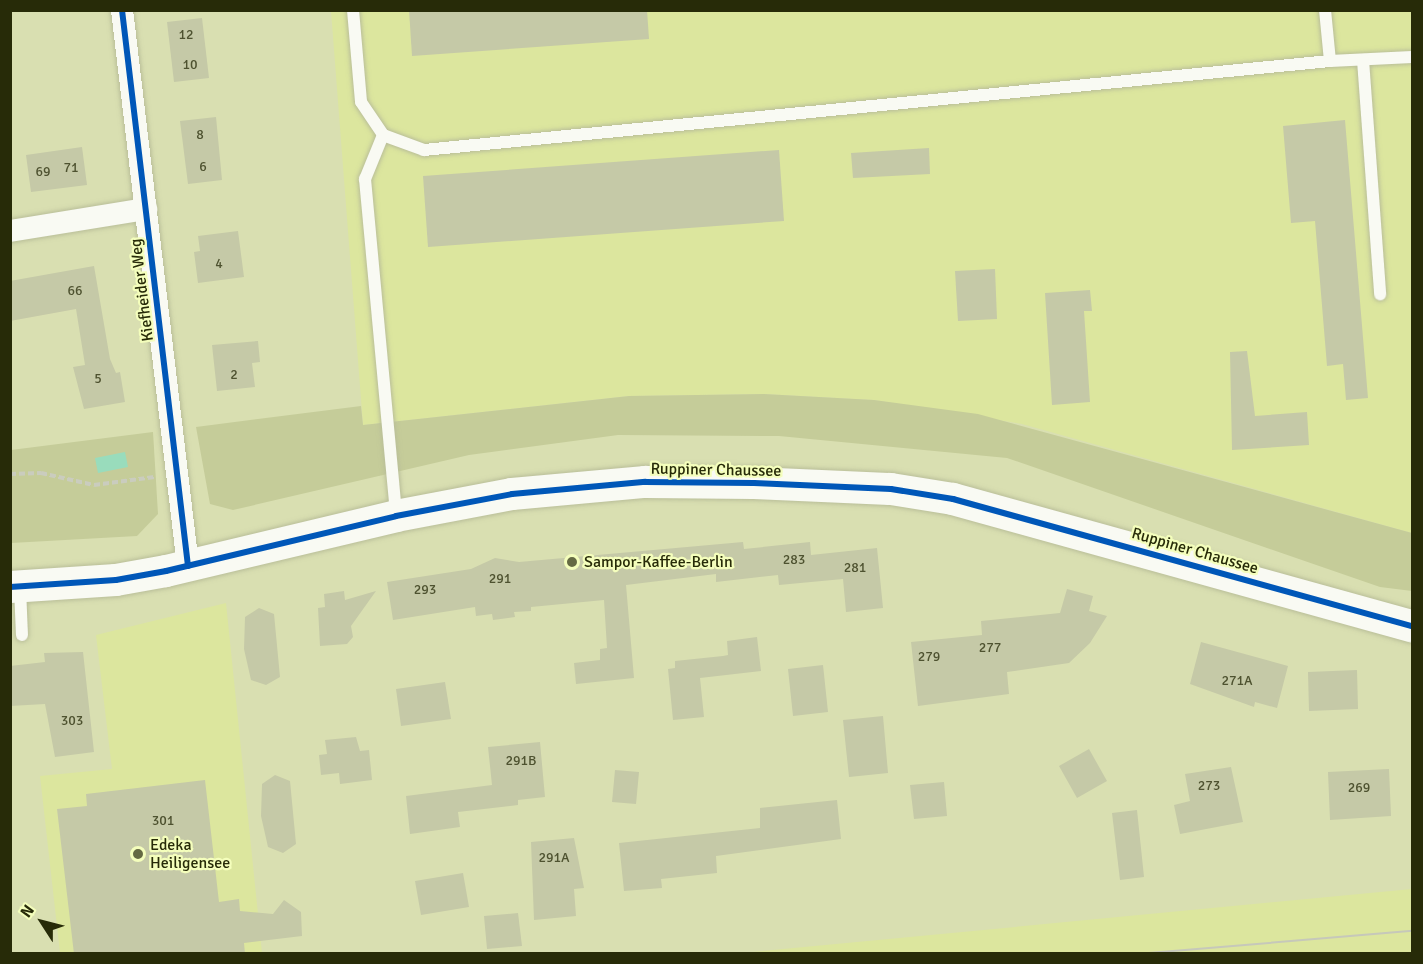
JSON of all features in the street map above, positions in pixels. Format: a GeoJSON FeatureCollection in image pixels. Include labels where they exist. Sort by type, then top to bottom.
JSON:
{"type":"FeatureCollection","features":[{"type":"Feature","properties":{"kind":"main road","name":"Ruppiner Chaussee"},"geometry":{"type":"LineString","coordinates":[[15,587],[116,580],[188,566],[396,516],[512,494],[645,482],[891,489],[1022,517],[1413,626]]}},
{"type":"Feature","properties":{"kind":"street","name":"Kiefheider Weg"},"geometry":{"type":"LineString","coordinates":[[123,10],[188,566]]}},
{"type":"Feature","properties":{"kind":"street"},"geometry":{"type":"LineString","coordinates":[[10,231],[146,209]]}},
{"type":"Feature","properties":{"kind":"lane"},"geometry":{"type":"LineString","coordinates":[[353,10],[361,102],[383,135],[424,150],[1330,61],[1413,57]]}},
{"type":"Feature","properties":{"kind":"lane"},"geometry":{"type":"LineString","coordinates":[[1325,10],[1330,61]]}},
{"type":"Feature","properties":{"kind":"lane"},"geometry":{"type":"LineString","coordinates":[[1363,60],[1380,294]]}},
{"type":"Feature","properties":{"kind":"lane"},"geometry":{"type":"LineString","coordinates":[[383,135],[365,179],[396,516]]}},
{"type":"Feature","properties":{"kind":"lane"},"geometry":{"type":"LineString","coordinates":[[15,587],[22,635]]}},
{"type":"Feature","properties":{"kind":"path"},"geometry":{"type":"LineString","coordinates":[[10,474],[41,473],[94,485],[178,473]]}},
{"type":"Feature","properties":{"kind":"shaded area"},"geometry":{"type":"Polygon","coordinates":[[[331,11],[1412,11],[1412,533],[1022,424],[874,400],[764,394],[629,396],[363,425],[331,11]]]}},
{"type":"Feature","properties":{"kind":"shaded area"},"geometry":{"type":"Polygon","coordinates":[[[764,394],[874,400],[978,414],[1412,533],[1412,591],[1380,587],[1007,458],[779,436],[618,435],[469,455],[233,510],[210,504],[196,427],[361,406],[363,425],[629,396],[764,394]]]}},
{"type":"Feature","properties":{"kind":"shaded area"},"geometry":{"type":"Polygon","coordinates":[[[153,432],[158,514],[137,536],[11,543],[11,450],[153,432]]]}},
{"type":"Feature","properties":{"kind":"shaded area"},"geometry":{"type":"Polygon","coordinates":[[[125,452],[128,467],[98,473],[95,458],[125,452]]]}},
{"type":"Feature","properties":{"kind":"shaded area"},"geometry":{"type":"Polygon","coordinates":[[[226,603],[262,953],[60,953],[40,776],[112,769],[96,635],[226,603]]]}},
{"type":"Feature","properties":{"kind":"shaded area"},"geometry":{"type":"Polygon","coordinates":[[[1412,889],[1412,953],[742,953],[1412,889]]]}},
{"type":"Feature","properties":{"kind":"building"},"geometry":{"type":"Polygon","coordinates":[[[409,10],[647,10],[649,39],[412,56],[409,10]]]}},
{"type":"Feature","properties":{"kind":"building"},"geometry":{"type":"Polygon","coordinates":[[[202,18],[209,78],[174,82],[167,22],[202,18]]]}},
{"type":"Feature","properties":{"kind":"building"},"geometry":{"type":"Polygon","coordinates":[[[216,117],[222,180],[188,184],[180,121],[216,117]]]}},
{"type":"Feature","properties":{"kind":"building"},"geometry":{"type":"Polygon","coordinates":[[[1345,120],[1368,398],[1346,400],[1343,364],[1327,366],[1315,221],[1291,223],[1283,126],[1345,120]]]}},
{"type":"Feature","properties":{"kind":"building"},"geometry":{"type":"Polygon","coordinates":[[[82,147],[87,185],[31,192],[26,155],[82,147]]]}},
{"type":"Feature","properties":{"kind":"building"},"geometry":{"type":"Polygon","coordinates":[[[929,148],[930,174],[853,178],[851,153],[929,148]]]}},
{"type":"Feature","properties":{"kind":"building"},"geometry":{"type":"Polygon","coordinates":[[[779,150],[784,221],[428,247],[423,176],[779,150]]]}},
{"type":"Feature","properties":{"kind":"building"},"geometry":{"type":"Polygon","coordinates":[[[238,231],[244,277],[198,283],[194,252],[200,251],[198,236],[238,231]]]}},
{"type":"Feature","properties":{"kind":"building"},"geometry":{"type":"Polygon","coordinates":[[[94,266],[110,359],[116,373],[120,372],[125,402],[84,409],[73,367],[85,365],[76,309],[10,321],[10,281],[94,266]]]}},
{"type":"Feature","properties":{"kind":"building"},"geometry":{"type":"Polygon","coordinates":[[[995,269],[997,319],[958,321],[955,271],[995,269]]]}},
{"type":"Feature","properties":{"kind":"building"},"geometry":{"type":"Polygon","coordinates":[[[1090,290],[1092,311],[1084,311],[1090,402],[1052,405],[1045,293],[1090,290]]]}},
{"type":"Feature","properties":{"kind":"building"},"geometry":{"type":"Polygon","coordinates":[[[258,341],[260,362],[252,363],[255,387],[217,391],[212,345],[258,341]]]}},
{"type":"Feature","properties":{"kind":"building"},"geometry":{"type":"Polygon","coordinates":[[[1247,351],[1255,416],[1307,412],[1309,445],[1232,450],[1230,352],[1247,351]]]}},
{"type":"Feature","properties":{"kind":"building"},"geometry":{"type":"Polygon","coordinates":[[[743,542],[744,549],[810,542],[811,555],[877,548],[883,608],[846,612],[843,579],[779,585],[778,575],[716,582],[716,574],[626,585],[634,678],[576,684],[574,663],[600,660],[600,649],[607,648],[604,600],[531,607],[531,611],[514,612],[515,617],[493,620],[492,614],[476,616],[475,607],[393,620],[387,582],[471,569],[495,558],[519,562],[743,542]]]}},
{"type":"Feature","properties":{"kind":"building"},"geometry":{"type":"Polygon","coordinates":[[[1067,589],[1093,596],[1089,611],[1107,616],[1090,643],[1069,663],[1007,672],[1009,694],[918,706],[911,642],[982,635],[981,621],[1060,613],[1067,589]]]}},
{"type":"Feature","properties":{"kind":"building"},"geometry":{"type":"Polygon","coordinates":[[[344,591],[345,600],[376,591],[351,626],[353,637],[347,644],[320,646],[318,608],[325,607],[324,594],[344,591]]]}},
{"type":"Feature","properties":{"kind":"building"},"geometry":{"type":"Polygon","coordinates":[[[259,608],[274,614],[280,677],[266,685],[251,680],[244,649],[245,617],[259,608]]]}},
{"type":"Feature","properties":{"kind":"building"},"geometry":{"type":"Polygon","coordinates":[[[757,637],[761,671],[700,678],[704,717],[673,720],[668,669],[675,668],[675,661],[728,655],[727,641],[757,637]]]}},
{"type":"Feature","properties":{"kind":"building"},"geometry":{"type":"Polygon","coordinates":[[[1201,642],[1288,666],[1277,708],[1255,702],[1254,707],[1190,684],[1201,642]]]}},
{"type":"Feature","properties":{"kind":"building"},"geometry":{"type":"Polygon","coordinates":[[[83,652],[94,752],[55,757],[45,704],[10,706],[10,666],[45,662],[44,653],[83,652]]]}},
{"type":"Feature","properties":{"kind":"building"},"geometry":{"type":"Polygon","coordinates":[[[823,665],[828,712],[793,716],[788,669],[823,665]]]}},
{"type":"Feature","properties":{"kind":"building"},"geometry":{"type":"Polygon","coordinates":[[[1357,670],[1358,709],[1309,711],[1308,672],[1357,670]]]}},
{"type":"Feature","properties":{"kind":"building"},"geometry":{"type":"Polygon","coordinates":[[[445,682],[451,719],[401,726],[396,689],[445,682]]]}},
{"type":"Feature","properties":{"kind":"building"},"geometry":{"type":"Polygon","coordinates":[[[883,716],[888,773],[849,777],[843,720],[883,716]]]}},
{"type":"Feature","properties":{"kind":"building"},"geometry":{"type":"Polygon","coordinates":[[[356,737],[360,751],[369,750],[372,780],[340,784],[339,773],[321,775],[319,755],[327,754],[325,740],[356,737]]]}},
{"type":"Feature","properties":{"kind":"building"},"geometry":{"type":"Polygon","coordinates":[[[540,742],[545,797],[518,800],[518,805],[458,812],[460,827],[410,834],[406,796],[492,785],[488,747],[540,742]]]}},
{"type":"Feature","properties":{"kind":"building"},"geometry":{"type":"Polygon","coordinates":[[[1089,749],[1107,781],[1077,798],[1059,766],[1089,749]]]}},
{"type":"Feature","properties":{"kind":"building"},"geometry":{"type":"Polygon","coordinates":[[[1231,767],[1243,822],[1180,834],[1174,805],[1190,801],[1185,774],[1231,767]]]}},
{"type":"Feature","properties":{"kind":"building"},"geometry":{"type":"Polygon","coordinates":[[[1389,769],[1391,816],[1330,820],[1328,772],[1389,769]]]}},
{"type":"Feature","properties":{"kind":"building"},"geometry":{"type":"Polygon","coordinates":[[[615,770],[639,772],[636,804],[612,802],[615,770]]]}},
{"type":"Feature","properties":{"kind":"building"},"geometry":{"type":"Polygon","coordinates":[[[275,775],[290,781],[296,844],[283,853],[268,847],[261,816],[262,784],[275,775]]]}},
{"type":"Feature","properties":{"kind":"building","name":"Edeka Heiligensee"},"geometry":{"type":"Polygon","coordinates":[[[205,780],[219,902],[239,899],[240,911],[273,914],[284,900],[301,912],[302,936],[244,943],[245,954],[74,954],[57,809],[87,806],[86,794],[205,780]]]}},
{"type":"Feature","properties":{"kind":"building"},"geometry":{"type":"Polygon","coordinates":[[[944,782],[947,816],[914,819],[910,785],[944,782]]]}},
{"type":"Feature","properties":{"kind":"building"},"geometry":{"type":"Polygon","coordinates":[[[837,800],[841,839],[716,856],[717,873],[661,879],[662,888],[624,891],[619,843],[760,828],[760,808],[837,800]]]}},
{"type":"Feature","properties":{"kind":"building"},"geometry":{"type":"Polygon","coordinates":[[[1137,810],[1144,877],[1120,880],[1112,813],[1137,810]]]}},
{"type":"Feature","properties":{"kind":"building"},"geometry":{"type":"Polygon","coordinates":[[[574,838],[584,888],[574,889],[576,916],[534,920],[531,842],[574,838]]]}},
{"type":"Feature","properties":{"kind":"building"},"geometry":{"type":"Polygon","coordinates":[[[463,873],[469,907],[421,915],[415,881],[463,873]]]}},
{"type":"Feature","properties":{"kind":"building"},"geometry":{"type":"Polygon","coordinates":[[[518,913],[522,946],[487,949],[484,916],[518,913]]]}},
{"type":"Feature","properties":{"kind":"tram line"},"geometry":{"type":"LineString","coordinates":[[1137,954],[1412,931]]}},
{"type":"Feature","properties":{"kind":"cycle path"},"geometry":{"type":"LineString","coordinates":[[122,10],[188,566]]}},
{"type":"Feature","properties":{"kind":"cycle path"},"geometry":{"type":"LineString","coordinates":[[10,587],[116,580],[166,571],[396,516],[512,494],[645,482],[754,483],[891,489],[953,499],[1412,626]]}},
{"type":"Feature","properties":{"kind":"place","name":"Sampor-Kaffee-Berlin"},"geometry":{"type":"Point","coordinates":[572,562]}},
{"type":"Feature","properties":{"kind":"place","name":"Edeka Heiligensee"},"geometry":{"type":"Point","coordinates":[138,854]}}]}
